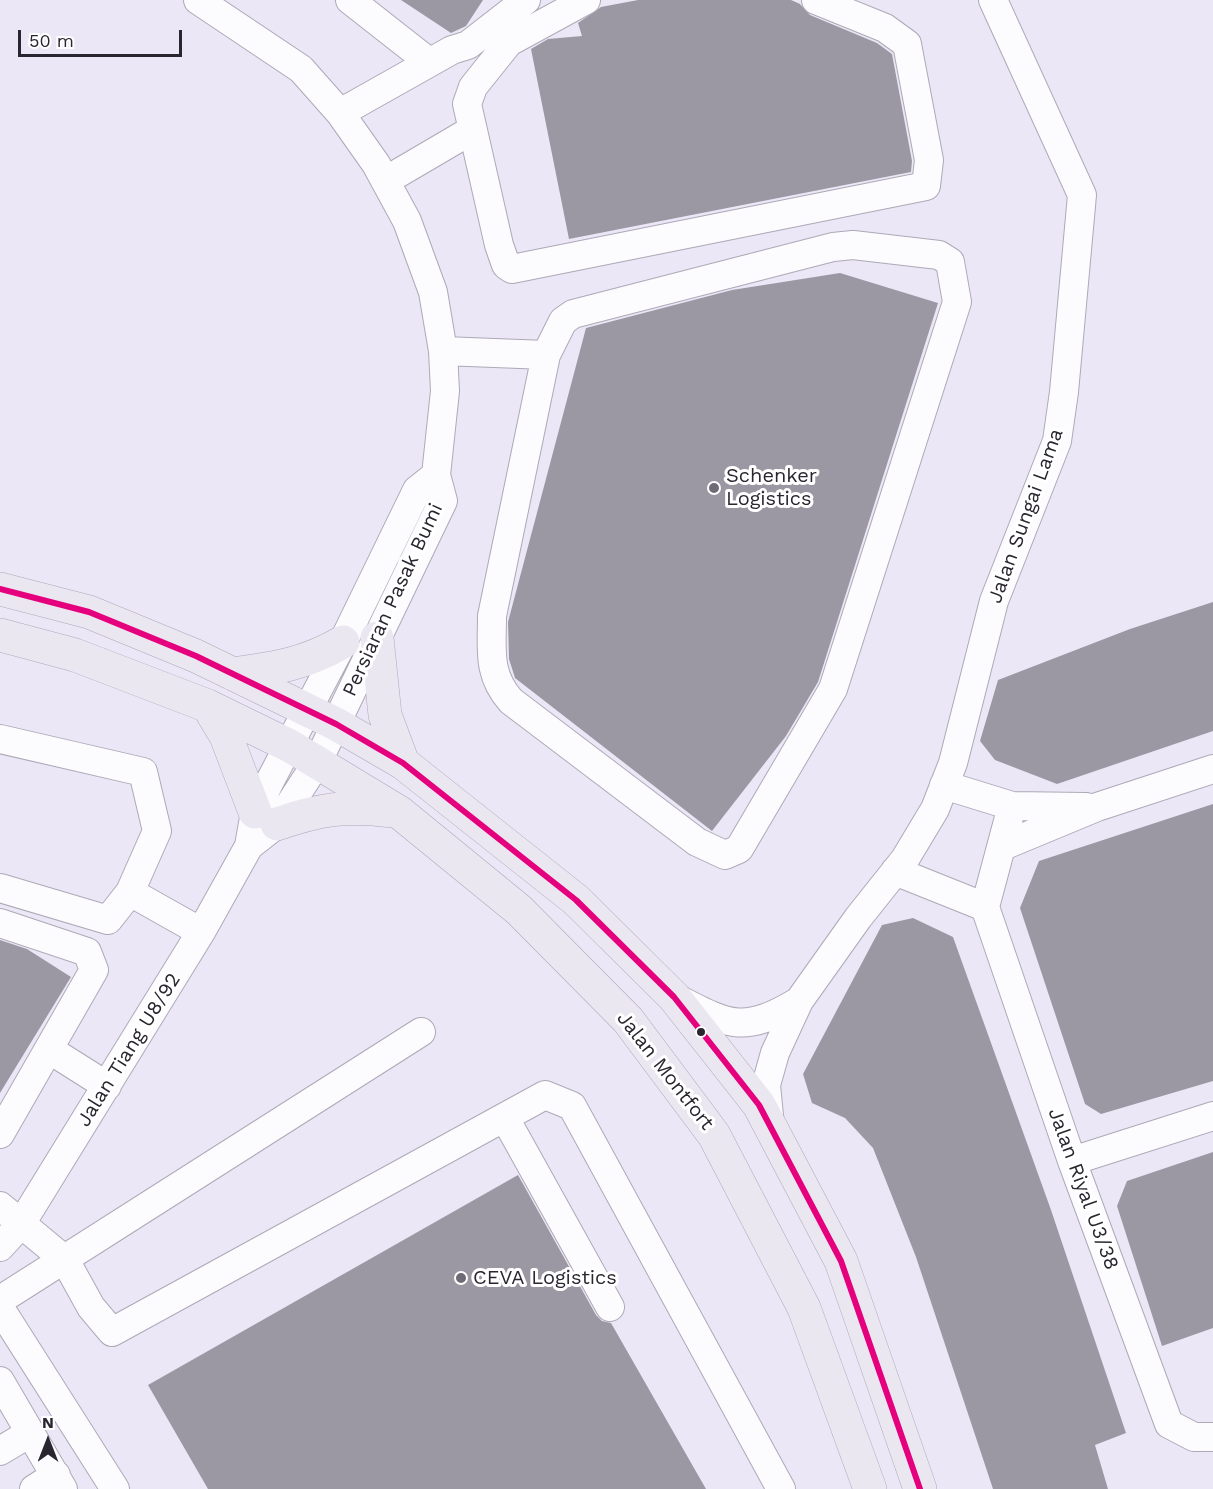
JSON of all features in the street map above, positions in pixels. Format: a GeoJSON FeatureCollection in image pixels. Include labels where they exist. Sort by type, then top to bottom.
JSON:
{"type":"FeatureCollection","features":[{"type":"Feature","properties":{"kind":"main road"},"geometry":{"type":"LineString","coordinates":[[0,589],[89,612],[233,674],[322,717],[403,763],[576,900],[674,998],[759,1106],[841,1261],[920,1489]]}},
{"type":"Feature","properties":{"kind":"main road","name":"Jalan Montfort"},"geometry":{"type":"LineString","coordinates":[[0,635],[75,655],[208,706],[304,753],[399,812],[519,910],[628,1020],[714,1135],[804,1308],[870,1489]]}},
{"type":"Feature","properties":{"kind":"main road"},"geometry":{"type":"LineString","coordinates":[[377,638],[385,715],[403,763]]}},
{"type":"Feature","properties":{"kind":"main road"},"geometry":{"type":"LineString","coordinates":[[233,674],[287,667],[315,658],[343,642]]}},
{"type":"Feature","properties":{"kind":"main road"},"geometry":{"type":"LineString","coordinates":[[208,706],[266,818],[357,806],[399,812]]}},
{"type":"Feature","properties":{"kind":"street","name":"Persiaran Pasak Bumi"},"geometry":{"type":"LineString","coordinates":[[198,0],[300,69],[340,113],[385,181],[406,220],[433,292],[443,351],[445,391],[436,475],[443,501],[377,638],[322,717]]}},
{"type":"Feature","properties":{"kind":"street"},"geometry":{"type":"LineString","coordinates":[[350,0],[429,62]]}},
{"type":"Feature","properties":{"kind":"street"},"geometry":{"type":"LineString","coordinates":[[340,113],[429,62],[452,50],[468,45],[526,0]]}},
{"type":"Feature","properties":{"kind":"street"},"geometry":{"type":"LineString","coordinates":[[586,0],[509,42],[473,87],[467,104],[499,245],[506,265],[512,269],[926,186],[929,159],[907,44],[885,28],[816,0]]}},
{"type":"Feature","properties":{"kind":"street","name":"Jalan Sungai Lama"},"geometry":{"type":"LineString","coordinates":[[799,1001],[858,918],[895,871],[935,809],[952,763],[994,601],[1057,441],[1064,393],[1082,195],[993,0]]}},
{"type":"Feature","properties":{"kind":"street"},"geometry":{"type":"LineString","coordinates":[[385,181],[472,130]]}},
{"type":"Feature","properties":{"kind":"street"},"geometry":{"type":"LineString","coordinates":[[854,245],[939,255],[950,262],[957,302],[833,689],[739,849],[725,855],[697,842],[511,701],[498,687],[493,673],[492,616],[546,355],[563,321],[573,314],[833,247],[854,245]]}},
{"type":"Feature","properties":{"kind":"street"},"geometry":{"type":"LineString","coordinates":[[443,351],[546,355]]}},
{"type":"Feature","properties":{"kind":"street","name":"Persiaran Pasak Bumi"},"geometry":{"type":"LineString","coordinates":[[322,717],[343,642],[417,490],[436,475]]}},
{"type":"Feature","properties":{"kind":"street","name":"Jalan Tiang U8/92"},"geometry":{"type":"LineString","coordinates":[[0,1246],[11,1215],[107,1086],[201,932],[304,753],[322,717]]}},
{"type":"Feature","properties":{"kind":"street"},"geometry":{"type":"LineString","coordinates":[[0,739],[143,772],[157,831],[129,892],[108,920],[0,888]]}},
{"type":"Feature","properties":{"kind":"street"},"geometry":{"type":"LineString","coordinates":[[1003,846],[1097,807],[1213,768]]}},
{"type":"Feature","properties":{"kind":"street"},"geometry":{"type":"LineString","coordinates":[[944,785],[1012,806],[1097,807]]}},
{"type":"Feature","properties":{"kind":"street"},"geometry":{"type":"LineString","coordinates":[[895,871],[985,907],[1012,806]]}},
{"type":"Feature","properties":{"kind":"street"},"geometry":{"type":"LineString","coordinates":[[129,892],[201,932]]}},
{"type":"Feature","properties":{"kind":"street","name":"Jalan Riyal U3/38"},"geometry":{"type":"LineString","coordinates":[[985,907],[1072,1161],[1169,1424],[1194,1437],[1213,1437]]}},
{"type":"Feature","properties":{"kind":"street"},"geometry":{"type":"LineString","coordinates":[[0,923],[87,952],[94,970],[0,1134]]}},
{"type":"Feature","properties":{"kind":"street"},"geometry":{"type":"LineString","coordinates":[[674,998],[722,1021],[744,1024],[771,1018],[799,1001]]}},
{"type":"Feature","properties":{"kind":"street"},"geometry":{"type":"LineString","coordinates":[[770,1128],[766,1085],[775,1053],[799,1001]]}},
{"type":"Feature","properties":{"kind":"street"},"geometry":{"type":"LineString","coordinates":[[0,1300],[421,1032]]}},
{"type":"Feature","properties":{"kind":"street"},"geometry":{"type":"LineString","coordinates":[[50,1050],[107,1086]]}},
{"type":"Feature","properties":{"kind":"street"},"geometry":{"type":"LineString","coordinates":[[11,1215],[65,1260],[91,1307],[112,1332],[545,1095],[572,1106],[781,1489]]}},
{"type":"Feature","properties":{"kind":"street"},"geometry":{"type":"LineString","coordinates":[[1072,1161],[1213,1116]]}},
{"type":"Feature","properties":{"kind":"street"},"geometry":{"type":"LineString","coordinates":[[505,1118],[610,1307]]}},
{"type":"Feature","properties":{"kind":"street"},"geometry":{"type":"LineString","coordinates":[[0,1308],[115,1489]]}},
{"type":"Feature","properties":{"kind":"street"},"geometry":{"type":"LineString","coordinates":[[0,1381],[30,1433],[51,1484]]}},
{"type":"Feature","properties":{"kind":"street"},"geometry":{"type":"LineString","coordinates":[[0,1451],[30,1433]]}},
{"type":"Feature","properties":{"kind":"building"},"geometry":{"type":"Polygon","coordinates":[[[401,0],[483,0],[466,26],[451,33],[401,0]]]}},
{"type":"Feature","properties":{"kind":"building"},"geometry":{"type":"Polygon","coordinates":[[[638,0],[791,0],[800,4],[810,15],[877,43],[892,54],[912,161],[911,172],[569,239],[531,49],[548,39],[582,36],[578,23],[601,7],[638,0]]]}},
{"type":"Feature","properties":{"kind":"building","name":"Schenker Logistics"},"geometry":{"type":"Polygon","coordinates":[[[840,273],[938,303],[818,682],[786,736],[712,831],[515,678],[509,659],[508,622],[586,328],[732,290],[840,273]]]}},
{"type":"Feature","properties":{"kind":"building"},"geometry":{"type":"Polygon","coordinates":[[[1213,602],[1213,731],[1057,784],[995,760],[980,741],[998,680],[1130,629],[1213,602]]]}},
{"type":"Feature","properties":{"kind":"building"},"geometry":{"type":"Polygon","coordinates":[[[1213,804],[1213,1081],[1101,1114],[1085,1104],[1020,908],[1039,861],[1213,804]]]}},
{"type":"Feature","properties":{"kind":"building"},"geometry":{"type":"Polygon","coordinates":[[[913,918],[953,937],[1051,1210],[1126,1433],[1095,1445],[1108,1489],[993,1489],[916,1257],[873,1148],[845,1118],[812,1103],[803,1074],[882,925],[913,918]]]}},
{"type":"Feature","properties":{"kind":"building"},"geometry":{"type":"Polygon","coordinates":[[[0,940],[27,949],[71,977],[0,1093],[0,940]]]}},
{"type":"Feature","properties":{"kind":"building"},"geometry":{"type":"Polygon","coordinates":[[[1213,1152],[1213,1328],[1162,1346],[1117,1206],[1127,1181],[1213,1152]]]}},
{"type":"Feature","properties":{"kind":"building","name":"CEVA Logistics"},"geometry":{"type":"Polygon","coordinates":[[[518,1175],[596,1315],[602,1321],[611,1323],[706,1489],[208,1489],[148,1385],[518,1175]]]}},
{"type":"Feature","properties":{"kind":"transit line"},"geometry":{"type":"LineString","coordinates":[[0,589],[89,612],[196,656],[336,724],[403,763],[576,900],[674,997],[759,1105],[841,1261],[920,1489]]}},
{"type":"Feature","properties":{"kind":"place","name":"Schenker Logistics"},"geometry":{"type":"Point","coordinates":[714,488]}},
{"type":"Feature","properties":{"kind":"place","name":"CEVA Logistics"},"geometry":{"type":"Point","coordinates":[461,1278]}}]}
